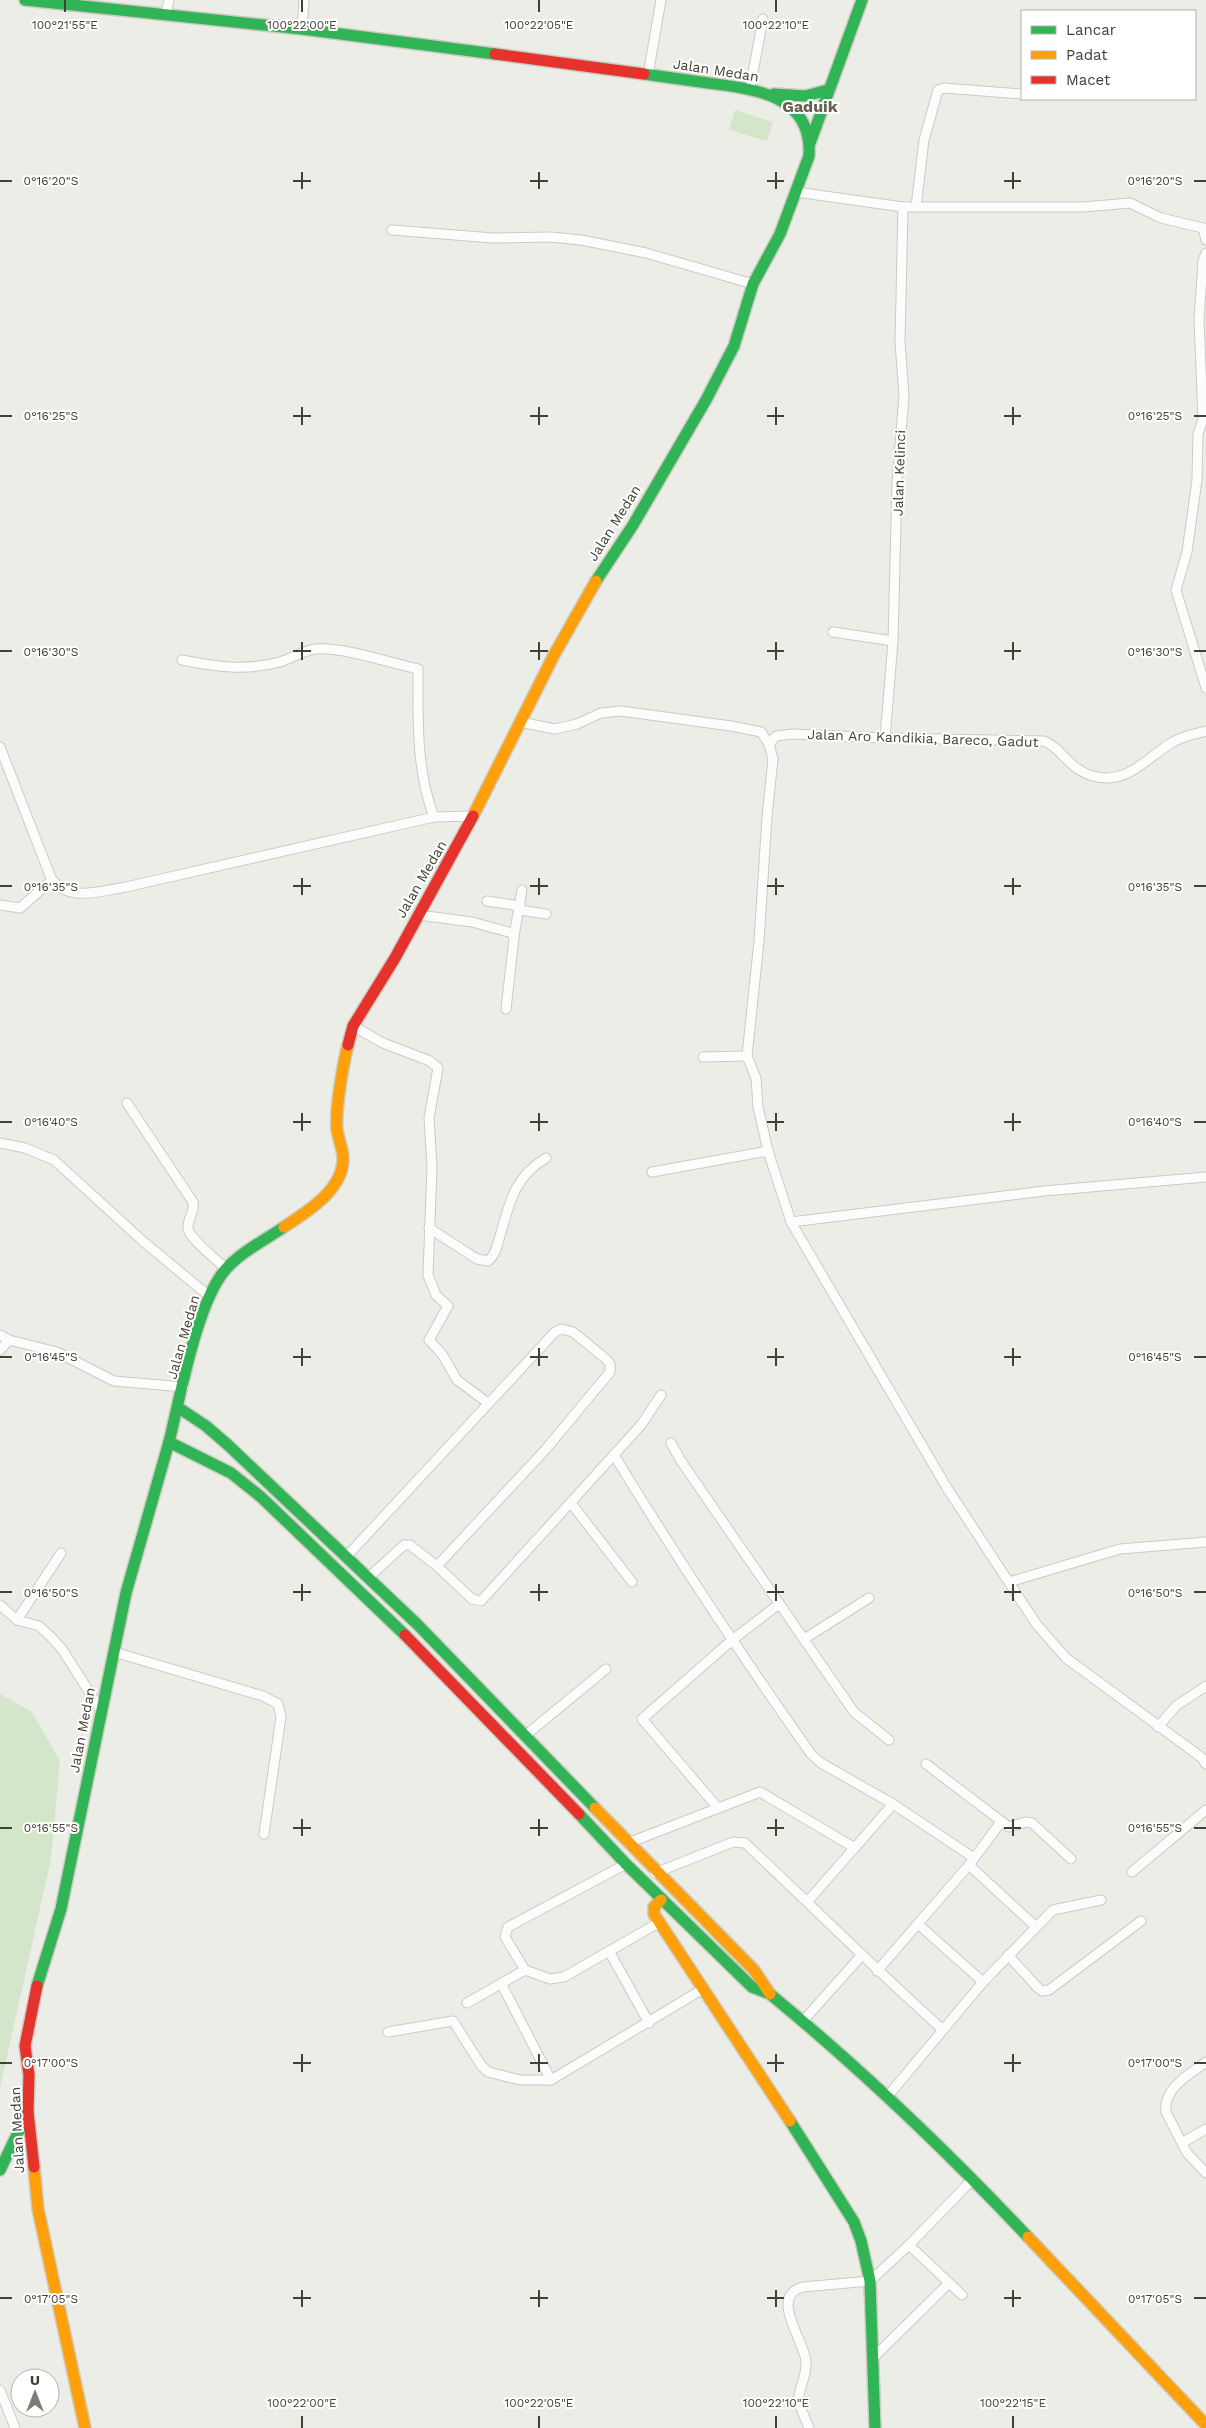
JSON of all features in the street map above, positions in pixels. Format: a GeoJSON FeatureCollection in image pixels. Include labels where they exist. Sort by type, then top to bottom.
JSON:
{"type":"FeatureCollection","features":[{"type":"Feature","properties":{"kind":"main road","name":"Jalan Medan"},"geometry":{"type":"LineString","coordinates":[[25,0],[166,13],[302,29],[750,88],[772,94],[795,112],[806,128],[810,143],[809,156],[796,192],[780,234],[753,284],[734,346],[706,400],[633,525],[587,595],[473,816],[419,915],[354,1026],[344,1059],[337,1128],[343,1156],[336,1181],[325,1196],[307,1212],[255,1246],[226,1269],[209,1296],[133,1566],[100,1709],[61,1909],[33,1997],[25,2046],[29,2075],[28,2112],[43,2238],[85,2428]]}},
{"type":"Feature","properties":{"kind":"main road"},"geometry":{"type":"LineString","coordinates":[[810,143],[862,0]]}},
{"type":"Feature","properties":{"kind":"main road"},"geometry":{"type":"LineString","coordinates":[[772,94],[806,96],[828,90]]}},
{"type":"Feature","properties":{"kind":"main road"},"geometry":{"type":"LineString","coordinates":[[179,1408],[206,1426],[228,1445],[369,1577],[526,1735],[655,1873],[754,1970],[762,1979],[770,1994]]}},
{"type":"Feature","properties":{"kind":"main road"},"geometry":{"type":"LineString","coordinates":[[169,1442],[220,1466],[254,1491],[380,1610],[661,1900],[752,1987],[770,1994],[802,2021],[887,2097],[973,2178],[1203,2418]]}},
{"type":"Feature","properties":{"kind":"main road"},"geometry":{"type":"LineString","coordinates":[[576,1811],[587,1800]]}},
{"type":"Feature","properties":{"kind":"main road"},"geometry":{"type":"LineString","coordinates":[[672,1889],[653,1910],[850,2215],[861,2241],[870,2281],[875,2428]]}},
{"type":"Feature","properties":{"kind":"main road"},"geometry":{"type":"LineString","coordinates":[[0,2170],[28,2112]]}},
{"type":"Feature","properties":{"kind":"street"},"geometry":{"type":"LineString","coordinates":[[166,13],[169,0]]}},
{"type":"Feature","properties":{"kind":"street"},"geometry":{"type":"LineString","coordinates":[[302,29],[304,0]]}},
{"type":"Feature","properties":{"kind":"street"},"geometry":{"type":"LineString","coordinates":[[648,75],[661,0]]}},
{"type":"Feature","properties":{"kind":"street"},"geometry":{"type":"LineString","coordinates":[[750,88],[763,19]]}},
{"type":"Feature","properties":{"kind":"street"},"geometry":{"type":"LineString","coordinates":[[916,207],[924,140],[938,90],[944,88],[1021,94]]}},
{"type":"Feature","properties":{"kind":"street"},"geometry":{"type":"LineString","coordinates":[[796,192],[903,207],[1084,207],[1130,203],[1161,218],[1203,228],[1206,240]]}},
{"type":"Feature","properties":{"kind":"street","name":"Jalan Kelinci"},"geometry":{"type":"LineString","coordinates":[[885,738],[893,641],[897,482],[904,396],[900,342],[903,207]]}},
{"type":"Feature","properties":{"kind":"street"},"geometry":{"type":"LineString","coordinates":[[392,230],[493,238],[552,237],[581,240],[646,253],[753,284]]}},
{"type":"Feature","properties":{"kind":"street"},"geometry":{"type":"LineString","coordinates":[[1206,253],[1202,261],[1199,319],[1202,419],[1198,434],[1197,480],[1187,552],[1176,590],[1206,688]]}},
{"type":"Feature","properties":{"kind":"street"},"geometry":{"type":"LineString","coordinates":[[833,632],[893,641]]}},
{"type":"Feature","properties":{"kind":"street"},"geometry":{"type":"LineString","coordinates":[[182,660],[229,669],[282,661],[317,649],[347,652],[418,669],[420,763],[428,800],[434,817]]}},
{"type":"Feature","properties":{"kind":"street"},"geometry":{"type":"LineString","coordinates":[[520,722],[554,729],[577,724],[601,713],[621,711],[738,727],[761,732],[769,744],[773,759],[766,817],[759,941],[747,1056],[756,1078],[758,1107],[768,1151],[791,1222],[947,1488],[1037,1625],[1066,1658],[1158,1727],[1204,1758]]}},
{"type":"Feature","properties":{"kind":"street","name":"Jalan Aro Kandikia, Bareco, Gadut"},"geometry":{"type":"LineString","coordinates":[[769,744],[776,736],[792,734],[1044,741],[1052,745],[1071,766],[1093,776],[1110,778],[1133,772],[1172,742],[1206,731]]}},
{"type":"Feature","properties":{"kind":"street"},"geometry":{"type":"LineString","coordinates":[[0,747],[52,880],[61,888],[74,893],[126,888],[434,817],[473,816]]}},
{"type":"Feature","properties":{"kind":"street"},"geometry":{"type":"LineString","coordinates":[[0,906],[20,908],[52,880]]}},
{"type":"Feature","properties":{"kind":"street"},"geometry":{"type":"LineString","coordinates":[[506,1009],[514,936],[522,890]]}},
{"type":"Feature","properties":{"kind":"street"},"geometry":{"type":"LineString","coordinates":[[487,901],[546,914]]}},
{"type":"Feature","properties":{"kind":"street"},"geometry":{"type":"LineString","coordinates":[[419,915],[472,922],[510,932],[514,936]]}},
{"type":"Feature","properties":{"kind":"street"},"geometry":{"type":"LineString","coordinates":[[354,1026],[383,1043],[430,1061],[438,1068],[429,1118],[432,1167],[428,1278],[436,1295],[448,1306],[429,1340],[442,1354],[457,1380],[488,1403]]}},
{"type":"Feature","properties":{"kind":"street"},"geometry":{"type":"LineString","coordinates":[[703,1057],[747,1056]]}},
{"type":"Feature","properties":{"kind":"street"},"geometry":{"type":"LineString","coordinates":[[127,1103],[193,1202],[194,1209],[188,1226],[190,1234],[226,1269]]}},
{"type":"Feature","properties":{"kind":"street"},"geometry":{"type":"LineString","coordinates":[[0,1143],[25,1148],[59,1164],[145,1243],[209,1296]]}},
{"type":"Feature","properties":{"kind":"street"},"geometry":{"type":"LineString","coordinates":[[652,1172],[768,1151]]}},
{"type":"Feature","properties":{"kind":"street"},"geometry":{"type":"LineString","coordinates":[[429,1228],[477,1259],[488,1261],[496,1251],[518,1182],[527,1171],[546,1158]]}},
{"type":"Feature","properties":{"kind":"street"},"geometry":{"type":"LineString","coordinates":[[791,1222],[1044,1191],[1206,1177]]}},
{"type":"Feature","properties":{"kind":"street"},"geometry":{"type":"LineString","coordinates":[[347,1556],[559,1329],[573,1332],[601,1354],[610,1364],[608,1375],[546,1450],[437,1566]]}},
{"type":"Feature","properties":{"kind":"street"},"geometry":{"type":"LineString","coordinates":[[0,1335],[9,1340],[53,1350],[114,1381],[184,1388]]}},
{"type":"Feature","properties":{"kind":"street"},"geometry":{"type":"LineString","coordinates":[[0,1350],[9,1340]]}},
{"type":"Feature","properties":{"kind":"street"},"geometry":{"type":"LineString","coordinates":[[369,1577],[406,1544],[411,1545],[437,1566],[472,1600],[481,1601],[645,1420],[662,1395]]}},
{"type":"Feature","properties":{"kind":"street"},"geometry":{"type":"LineString","coordinates":[[671,1443],[854,1712],[889,1740]]}},
{"type":"Feature","properties":{"kind":"street"},"geometry":{"type":"LineString","coordinates":[[614,1455],[673,1552],[731,1641],[814,1757],[893,1804],[971,1862],[1035,1926]]}},
{"type":"Feature","properties":{"kind":"street"},"geometry":{"type":"LineString","coordinates":[[571,1503],[632,1582]]}},
{"type":"Feature","properties":{"kind":"street"},"geometry":{"type":"LineString","coordinates":[[1009,1582],[1120,1549],[1206,1542]]}},
{"type":"Feature","properties":{"kind":"street"},"geometry":{"type":"LineString","coordinates":[[17,1620],[61,1553]]}},
{"type":"Feature","properties":{"kind":"street"},"geometry":{"type":"LineString","coordinates":[[804,1639],[869,1598]]}},
{"type":"Feature","properties":{"kind":"street"},"geometry":{"type":"LineString","coordinates":[[718,1808],[642,1719],[731,1641],[779,1604]]}},
{"type":"Feature","properties":{"kind":"street"},"geometry":{"type":"LineString","coordinates":[[0,1605],[17,1620],[39,1626],[50,1636],[62,1649],[100,1709]]}},
{"type":"Feature","properties":{"kind":"street"},"geometry":{"type":"LineString","coordinates":[[114,1652],[263,1696],[278,1704],[281,1717],[264,1834]]}},
{"type":"Feature","properties":{"kind":"street"},"geometry":{"type":"LineString","coordinates":[[526,1735],[606,1669]]}},
{"type":"Feature","properties":{"kind":"street"},"geometry":{"type":"LineString","coordinates":[[1158,1727],[1176,1706],[1206,1686]]}},
{"type":"Feature","properties":{"kind":"street"},"geometry":{"type":"LineString","coordinates":[[926,1764],[1001,1822],[1011,1827],[1031,1822],[1070,1859]]}},
{"type":"Feature","properties":{"kind":"street"},"geometry":{"type":"LineString","coordinates":[[628,1843],[760,1792],[855,1848]]}},
{"type":"Feature","properties":{"kind":"street"},"geometry":{"type":"LineString","coordinates":[[808,1901],[893,1804]]}},
{"type":"Feature","properties":{"kind":"street"},"geometry":{"type":"LineString","coordinates":[[1132,1872],[1206,1810]]}},
{"type":"Feature","properties":{"kind":"street"},"geometry":{"type":"LineString","coordinates":[[877,1971],[971,1862],[1001,1822]]}},
{"type":"Feature","properties":{"kind":"street"},"geometry":{"type":"LineString","coordinates":[[655,1873],[740,1841],[745,1843],[808,1901],[860,1956],[942,2030]]}},
{"type":"Feature","properties":{"kind":"street"},"geometry":{"type":"LineString","coordinates":[[626,1864],[508,1927],[505,1937],[525,1970],[550,1979],[561,1978],[660,1922]]}},
{"type":"Feature","properties":{"kind":"street"},"geometry":{"type":"LineString","coordinates":[[887,2097],[983,1982],[1035,1926],[1056,1908],[1100,1900]]}},
{"type":"Feature","properties":{"kind":"street"},"geometry":{"type":"LineString","coordinates":[[1008,1955],[1038,1988],[1042,1991],[1048,1990],[1141,1921]]}},
{"type":"Feature","properties":{"kind":"street"},"geometry":{"type":"LineString","coordinates":[[918,1924],[983,1982]]}},
{"type":"Feature","properties":{"kind":"street"},"geometry":{"type":"LineString","coordinates":[[609,1951],[648,2023]]}},
{"type":"Feature","properties":{"kind":"street"},"geometry":{"type":"LineString","coordinates":[[802,2021],[860,1956]]}},
{"type":"Feature","properties":{"kind":"street"},"geometry":{"type":"LineString","coordinates":[[466,2002],[525,1970]]}},
{"type":"Feature","properties":{"kind":"street"},"geometry":{"type":"LineString","coordinates":[[502,1984],[551,2080]]}},
{"type":"Feature","properties":{"kind":"street"},"geometry":{"type":"LineString","coordinates":[[388,2032],[453,2021],[481,2065],[488,2072],[520,2080],[551,2080],[703,1989]]}},
{"type":"Feature","properties":{"kind":"street"},"geometry":{"type":"LineString","coordinates":[[1206,2062],[1176,2084],[1166,2104],[1166,2112],[1187,2153],[1206,2173]]}},
{"type":"Feature","properties":{"kind":"street"},"geometry":{"type":"LineString","coordinates":[[1182,2143],[1206,2129]]}},
{"type":"Feature","properties":{"kind":"street"},"geometry":{"type":"LineString","coordinates":[[809,2428],[798,2401],[806,2375],[806,2360],[788,2306],[789,2296],[797,2288],[870,2281],[909,2245],[973,2178]]}},
{"type":"Feature","properties":{"kind":"street"},"geometry":{"type":"LineString","coordinates":[[909,2245],[962,2296]]}},
{"type":"Feature","properties":{"kind":"street"},"geometry":{"type":"LineString","coordinates":[[873,2358],[949,2283]]}},
{"type":"Feature","properties":{"kind":"street"},"geometry":{"type":"LineString","coordinates":[[0,2390],[15,2428]]}},
{"type":"Feature","properties":{"kind":"green space"},"geometry":{"type":"Polygon","coordinates":[[[735,110],[773,122],[767,141],[729,130],[735,110]]]}},
{"type":"Feature","properties":{"kind":"green space"},"geometry":{"type":"Polygon","coordinates":[[[0,1694],[32,1712],[60,1761],[51,1859],[0,2088],[0,1694]]]}},
{"type":"Feature","properties":{"kind":"traffic: fast"},"geometry":{"type":"LineString","coordinates":[[25,0],[302,29],[495,54]]}},
{"type":"Feature","properties":{"kind":"traffic: fast"},"geometry":{"type":"LineString","coordinates":[[810,143],[862,0]]}},
{"type":"Feature","properties":{"kind":"traffic: fast"},"geometry":{"type":"LineString","coordinates":[[596,581],[633,525],[706,400],[734,346],[753,284],[780,234],[809,156],[808,136],[802,120],[791,108],[778,99],[744,88],[644,74]]}},
{"type":"Feature","properties":{"kind":"traffic: fast"},"geometry":{"type":"LineString","coordinates":[[774,94],[805,96],[828,90]]}},
{"type":"Feature","properties":{"kind":"traffic: fast"},"geometry":{"type":"LineString","coordinates":[[284,1227],[239,1257],[226,1269],[216,1284],[206,1303],[198,1326],[169,1442],[231,1473],[261,1497],[405,1635]]}},
{"type":"Feature","properties":{"kind":"traffic: fast"},"geometry":{"type":"LineString","coordinates":[[179,1408],[206,1426],[228,1445],[417,1624],[595,1808]]}},
{"type":"Feature","properties":{"kind":"traffic: fast"},"geometry":{"type":"LineString","coordinates":[[37,1986],[61,1909],[126,1593],[169,1442]]}},
{"type":"Feature","properties":{"kind":"traffic: fast"},"geometry":{"type":"LineString","coordinates":[[579,1814],[626,1864],[752,1987],[770,1994],[870,2081],[935,2142],[1028,2237]]}},
{"type":"Feature","properties":{"kind":"traffic: fast"},"geometry":{"type":"LineString","coordinates":[[0,2170],[28,2112]]}},
{"type":"Feature","properties":{"kind":"traffic: fast"},"geometry":{"type":"LineString","coordinates":[[790,2121],[854,2222],[861,2241],[870,2281],[875,2428]]}},
{"type":"Feature","properties":{"kind":"traffic: slow"},"geometry":{"type":"LineString","coordinates":[[473,816],[554,655],[596,581]]}},
{"type":"Feature","properties":{"kind":"traffic: slow"},"geometry":{"type":"LineString","coordinates":[[284,1227],[304,1214],[332,1189],[342,1168],[343,1156],[337,1129],[337,1111],[348,1045]]}},
{"type":"Feature","properties":{"kind":"traffic: slow"},"geometry":{"type":"LineString","coordinates":[[595,1808],[754,1970],[770,1994]]}},
{"type":"Feature","properties":{"kind":"traffic: slow"},"geometry":{"type":"LineString","coordinates":[[661,1900],[654,1907],[654,1914],[790,2121]]}},
{"type":"Feature","properties":{"kind":"traffic: slow"},"geometry":{"type":"LineString","coordinates":[[34,2167],[38,2209],[85,2428]]}},
{"type":"Feature","properties":{"kind":"traffic: slow"},"geometry":{"type":"LineString","coordinates":[[1028,2237],[1206,2425]]}},
{"type":"Feature","properties":{"kind":"traffic: jam"},"geometry":{"type":"LineString","coordinates":[[495,54],[644,74]]}},
{"type":"Feature","properties":{"kind":"traffic: jam"},"geometry":{"type":"LineString","coordinates":[[348,1045],[353,1026],[395,958],[473,816]]}},
{"type":"Feature","properties":{"kind":"traffic: jam"},"geometry":{"type":"LineString","coordinates":[[405,1635],[579,1814]]}},
{"type":"Feature","properties":{"kind":"traffic: jam"},"geometry":{"type":"LineString","coordinates":[[34,2167],[28,2112],[29,2075],[25,2046],[37,1986]]}},
{"type":"Feature","properties":{"kind":"district","name":"Gaduik"},"geometry":{"type":"Point","coordinates":[810,106]}}]}
